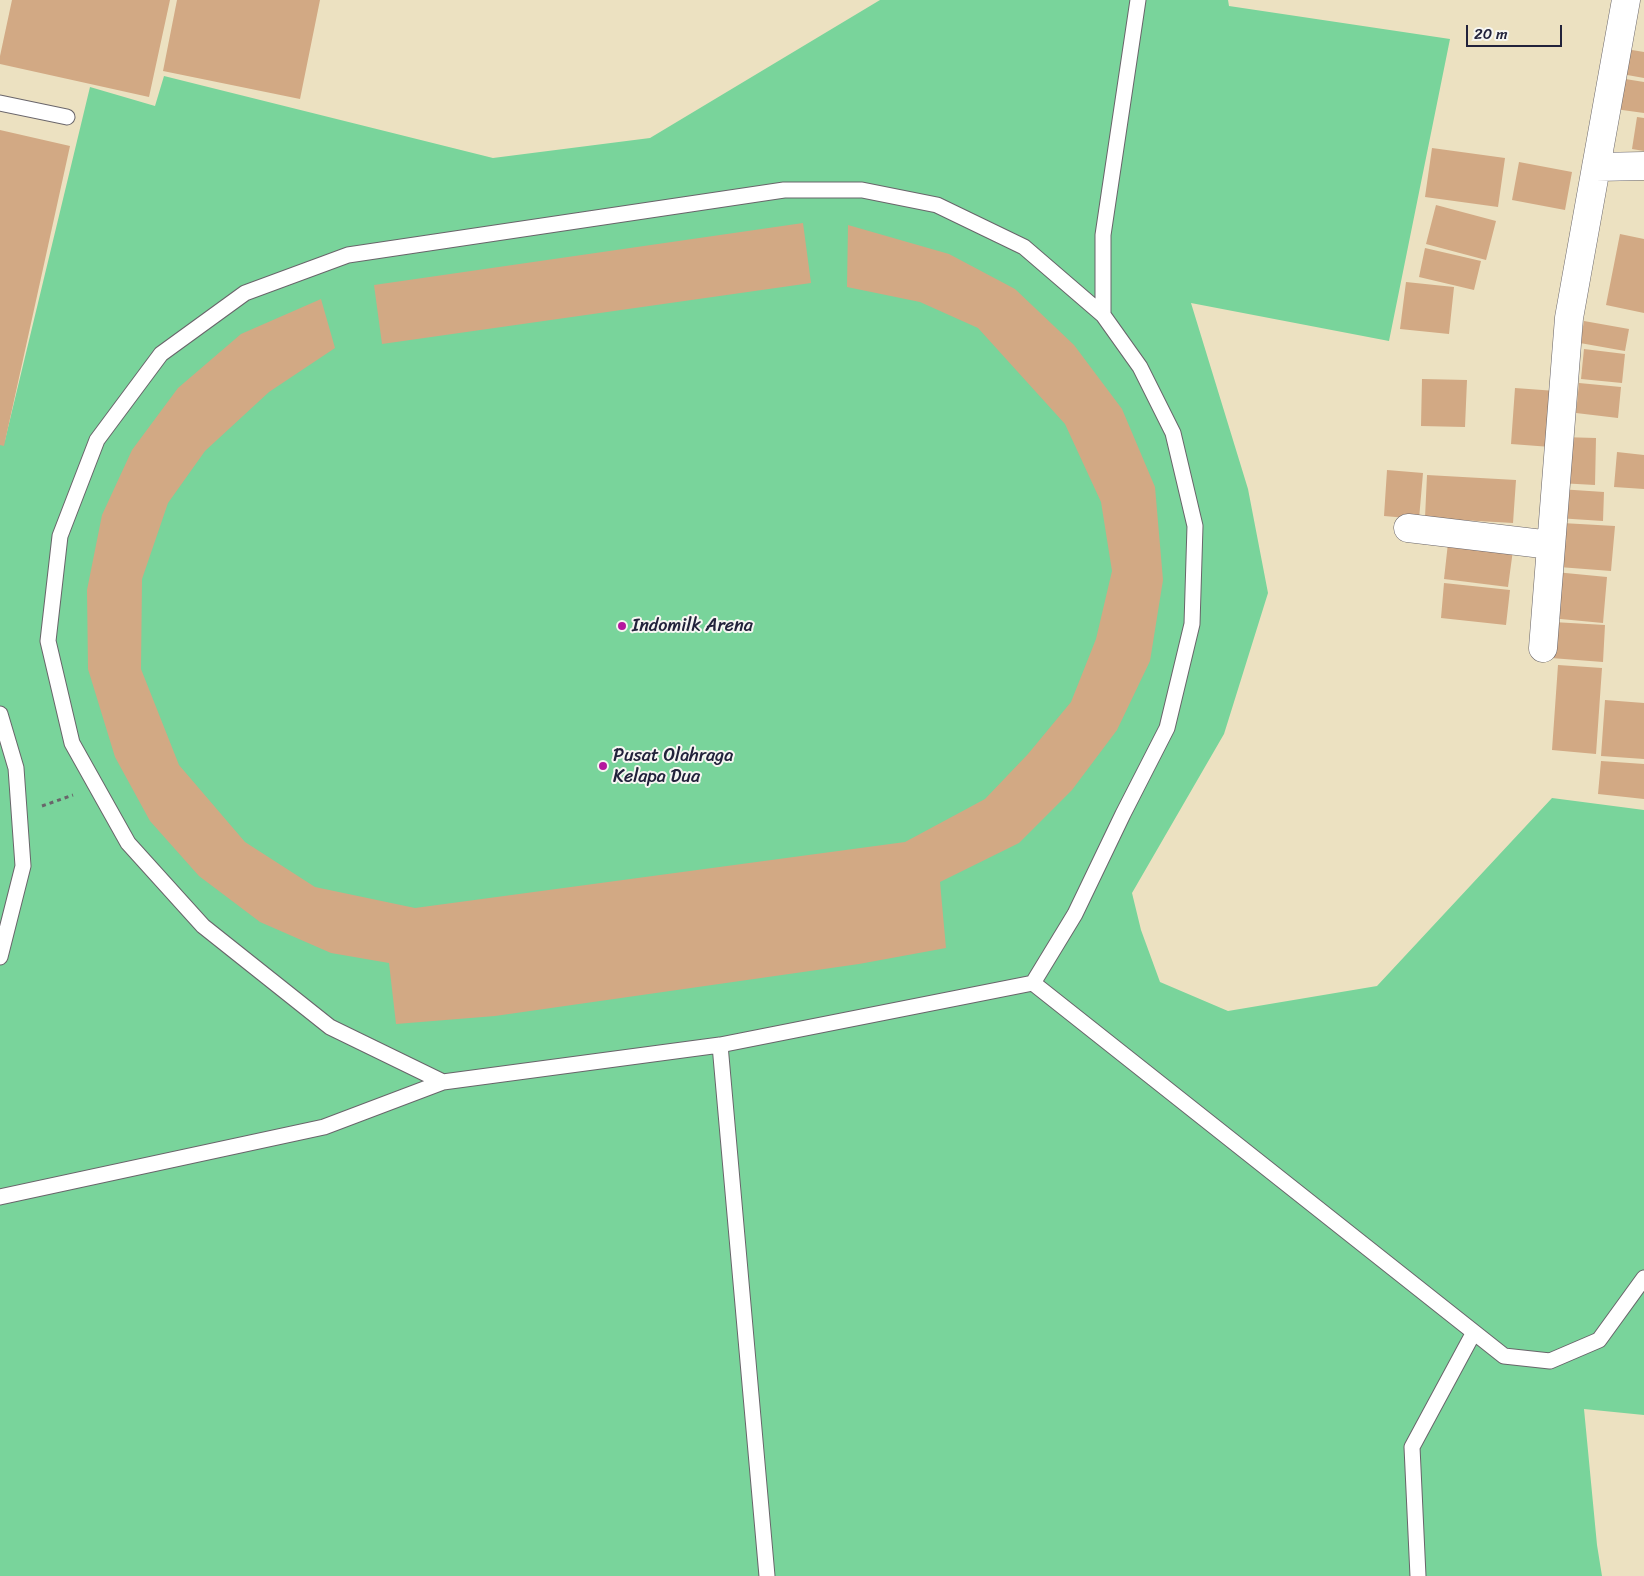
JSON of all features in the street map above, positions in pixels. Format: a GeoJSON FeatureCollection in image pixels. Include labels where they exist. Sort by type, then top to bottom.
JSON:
{"type":"FeatureCollection","features":[{"type":"Feature","properties":{"kind":"street"},"geometry":{"type":"LineString","coordinates":[[1544,648],[1569,318],[1626,0]]}},
{"type":"Feature","properties":{"kind":"street"},"geometry":{"type":"LineString","coordinates":[[1596,167],[1644,166]]}},
{"type":"Feature","properties":{"kind":"street"},"geometry":{"type":"LineString","coordinates":[[1408,528],[1552,545]]}},
{"type":"Feature","properties":{"kind":"lane"},"geometry":{"type":"LineString","coordinates":[[1103,315],[1103,236],[1138,0]]}},
{"type":"Feature","properties":{"kind":"lane"},"geometry":{"type":"LineString","coordinates":[[0,103],[67,117]]}},
{"type":"Feature","properties":{"kind":"lane"},"geometry":{"type":"LineString","coordinates":[[0,1197],[324,1127],[443,1082],[720,1045],[1033,984],[1075,914],[1167,728],[1192,624],[1195,526],[1173,434],[1140,367],[1103,315],[1024,247],[937,205],[862,190],[784,190],[348,255],[245,294],[161,354],[97,440],[60,536],[48,641],[72,743],[128,842],[203,926],[330,1027],[443,1082]]}},
{"type":"Feature","properties":{"kind":"lane"},"geometry":{"type":"LineString","coordinates":[[0,714],[16,768],[23,866],[0,957]]}},
{"type":"Feature","properties":{"kind":"lane"},"geometry":{"type":"LineString","coordinates":[[1033,984],[1504,1356],[1550,1361],[1599,1340],[1644,1278]]}},
{"type":"Feature","properties":{"kind":"lane"},"geometry":{"type":"LineString","coordinates":[[720,1045],[768,1576]]}},
{"type":"Feature","properties":{"kind":"lane"},"geometry":{"type":"LineString","coordinates":[[1418,1576],[1412,1447],[1474,1332]]}},
{"type":"Feature","properties":{"kind":"path"},"geometry":{"type":"LineString","coordinates":[[20,814],[96,787]]}},
{"type":"Feature","properties":{"kind":"green space","name":"Pusat Olahraga Kelapa Dua"},"geometry":{"type":"Polygon","coordinates":[[[880,0],[1228,0],[1229,6],[1450,39],[1389,341],[1191,303],[1248,489],[1268,593],[1224,734],[1132,893],[1141,930],[1160,982],[1228,1011],[1377,986],[1552,798],[1644,810],[1644,1415],[1584,1409],[1597,1545],[1602,1576],[0,1576],[0,440],[5,440],[90,87],[155,106],[164,76],[493,158],[650,138],[880,0]]]}},
{"type":"Feature","properties":{"kind":"building"},"geometry":{"type":"Polygon","coordinates":[[[12,0],[170,0],[149,97],[0,64],[12,0]]]}},
{"type":"Feature","properties":{"kind":"building"},"geometry":{"type":"Polygon","coordinates":[[[177,0],[320,0],[300,99],[163,71],[177,0]]]}},
{"type":"Feature","properties":{"kind":"building"},"geometry":{"type":"Polygon","coordinates":[[[1620,48],[1644,52],[1644,78],[1616,73],[1620,48]]]}},
{"type":"Feature","properties":{"kind":"building"},"geometry":{"type":"Polygon","coordinates":[[[1619,78],[1644,82],[1644,113],[1615,109],[1619,78]]]}},
{"type":"Feature","properties":{"kind":"building"},"geometry":{"type":"Polygon","coordinates":[[[1637,117],[1644,118],[1644,151],[1632,149],[1637,117]]]}},
{"type":"Feature","properties":{"kind":"building"},"geometry":{"type":"Polygon","coordinates":[[[0,130],[70,146],[4,446],[0,445],[0,130]]]}},
{"type":"Feature","properties":{"kind":"building"},"geometry":{"type":"Polygon","coordinates":[[[1432,148],[1505,158],[1498,207],[1425,197],[1432,148]]]}},
{"type":"Feature","properties":{"kind":"building"},"geometry":{"type":"Polygon","coordinates":[[[1519,162],[1572,172],[1565,210],[1512,200],[1519,162]]]}},
{"type":"Feature","properties":{"kind":"building"},"geometry":{"type":"Polygon","coordinates":[[[1436,205],[1496,221],[1486,260],[1426,244],[1436,205]]]}},
{"type":"Feature","properties":{"kind":"building"},"geometry":{"type":"Polygon","coordinates":[[[803,223],[811,283],[382,344],[374,285],[803,223]]]}},
{"type":"Feature","properties":{"kind":"building"},"geometry":{"type":"Polygon","coordinates":[[[848,225],[949,254],[1015,289],[1074,345],[1122,409],[1155,487],[1163,580],[1150,661],[1117,730],[1072,790],[1019,843],[940,882],[946,948],[859,964],[495,1016],[396,1024],[389,963],[331,953],[260,922],[199,876],[150,821],[115,757],[88,669],[87,590],[102,515],[132,450],[178,388],[241,334],[321,299],[335,348],[269,392],[205,451],[168,503],[142,579],[141,669],[179,765],[245,842],[315,887],[415,908],[905,842],[985,799],[1028,754],[1071,702],[1096,639],[1112,571],[1101,502],[1065,424],[978,328],[920,302],[847,287],[848,225]]]}},
{"type":"Feature","properties":{"kind":"building"},"geometry":{"type":"Polygon","coordinates":[[[1620,234],[1644,239],[1644,313],[1606,305],[1620,234]]]}},
{"type":"Feature","properties":{"kind":"building"},"geometry":{"type":"Polygon","coordinates":[[[1425,248],[1481,261],[1474,290],[1419,277],[1425,248]]]}},
{"type":"Feature","properties":{"kind":"building"},"geometry":{"type":"Polygon","coordinates":[[[1406,282],[1454,287],[1449,334],[1400,329],[1406,282]]]}},
{"type":"Feature","properties":{"kind":"building"},"geometry":{"type":"Polygon","coordinates":[[[1584,321],[1629,329],[1625,351],[1580,343],[1584,321]]]}},
{"type":"Feature","properties":{"kind":"building"},"geometry":{"type":"Polygon","coordinates":[[[1584,349],[1625,354],[1622,383],[1581,379],[1584,349]]]}},
{"type":"Feature","properties":{"kind":"building"},"geometry":{"type":"Polygon","coordinates":[[[1422,379],[1467,380],[1465,427],[1421,426],[1422,379]]]}},
{"type":"Feature","properties":{"kind":"building"},"geometry":{"type":"Polygon","coordinates":[[[1579,383],[1621,387],[1618,418],[1576,413],[1579,383]]]}},
{"type":"Feature","properties":{"kind":"building"},"geometry":{"type":"Polygon","coordinates":[[[1515,388],[1556,391],[1551,447],[1511,444],[1515,388]]]}},
{"type":"Feature","properties":{"kind":"building"},"geometry":{"type":"Polygon","coordinates":[[[1561,437],[1596,438],[1595,485],[1559,483],[1561,437]]]}},
{"type":"Feature","properties":{"kind":"building"},"geometry":{"type":"Polygon","coordinates":[[[1617,452],[1644,455],[1644,489],[1614,487],[1617,452]]]}},
{"type":"Feature","properties":{"kind":"building"},"geometry":{"type":"Polygon","coordinates":[[[1387,470],[1423,473],[1419,519],[1384,516],[1387,470]]]}},
{"type":"Feature","properties":{"kind":"building"},"geometry":{"type":"Polygon","coordinates":[[[1427,475],[1516,480],[1513,523],[1425,518],[1427,475]]]}},
{"type":"Feature","properties":{"kind":"building"},"geometry":{"type":"Polygon","coordinates":[[[1559,489],[1604,492],[1603,521],[1557,518],[1559,489]]]}},
{"type":"Feature","properties":{"kind":"building"},"geometry":{"type":"Polygon","coordinates":[[[1562,523],[1615,526],[1611,571],[1559,567],[1562,523]]]}},
{"type":"Feature","properties":{"kind":"building"},"geometry":{"type":"Polygon","coordinates":[[[1448,543],[1513,550],[1508,587],[1444,579],[1448,543]]]}},
{"type":"Feature","properties":{"kind":"building"},"geometry":{"type":"Polygon","coordinates":[[[1555,572],[1607,577],[1603,623],[1550,618],[1555,572]]]}},
{"type":"Feature","properties":{"kind":"building"},"geometry":{"type":"Polygon","coordinates":[[[1444,583],[1510,590],[1506,625],[1441,618],[1444,583]]]}},
{"type":"Feature","properties":{"kind":"building"},"geometry":{"type":"Polygon","coordinates":[[[1553,622],[1605,625],[1603,662],[1551,658],[1553,622]]]}},
{"type":"Feature","properties":{"kind":"building"},"geometry":{"type":"Polygon","coordinates":[[[1558,665],[1602,668],[1596,754],[1552,750],[1558,665]]]}},
{"type":"Feature","properties":{"kind":"building"},"geometry":{"type":"Polygon","coordinates":[[[1605,700],[1644,703],[1644,759],[1601,756],[1605,700]]]}},
{"type":"Feature","properties":{"kind":"building"},"geometry":{"type":"Polygon","coordinates":[[[1601,761],[1644,764],[1644,799],[1598,794],[1601,761]]]}},
{"type":"Feature","properties":{"kind":"place","name":"Indomilk Arena"},"geometry":{"type":"Point","coordinates":[622,626]}},
{"type":"Feature","properties":{"kind":"place","name":"Pusat Olahraga Kelapa Dua"},"geometry":{"type":"Point","coordinates":[603,766]}}]}
